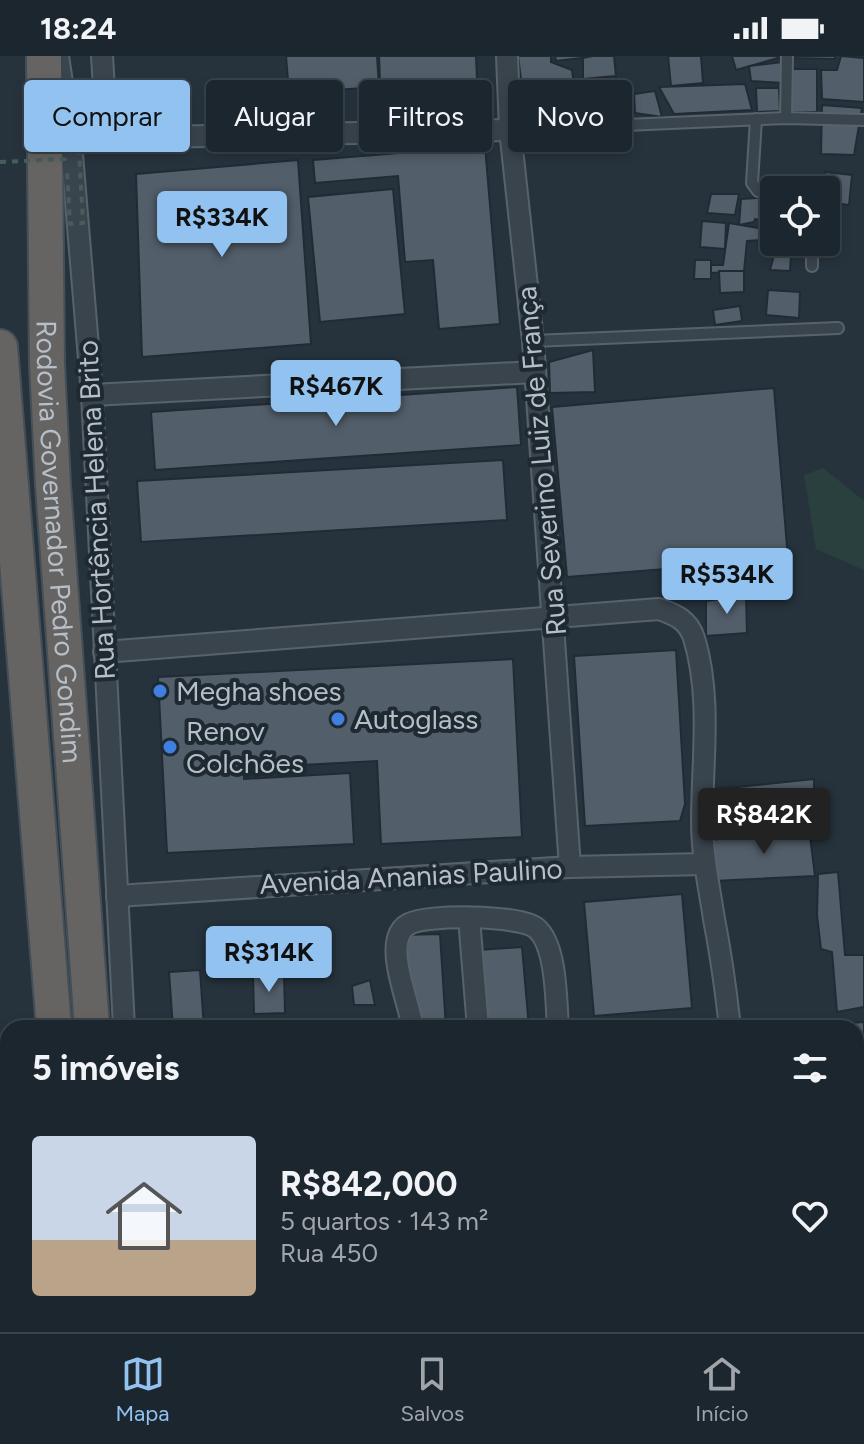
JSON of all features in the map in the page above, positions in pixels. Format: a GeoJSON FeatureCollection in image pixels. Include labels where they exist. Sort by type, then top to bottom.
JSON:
{"type":"FeatureCollection","features":[{"type":"Feature","properties":{"kind":"highway","name":"Rodovia Governador Pedro Gondim"},"geometry":{"type":"LineString","coordinates":[[44,56],[47,365],[91,1020]]}},
{"type":"Feature","properties":{"kind":"highway","name":"Rodovia Governador Pedro Gondim"},"geometry":{"type":"LineString","coordinates":[[0,347],[53,1020]]}},
{"type":"Feature","properties":{"kind":"street"},"geometry":{"type":"LineString","coordinates":[[58,56],[67,80]]}},
{"type":"Feature","properties":{"kind":"street","name":"Rua Hortência Helena Brito"},"geometry":{"type":"LineString","coordinates":[[98,80],[102,56]]}},
{"type":"Feature","properties":{"kind":"street","name":"Rua Severino Luiz de França"},"geometry":{"type":"LineString","coordinates":[[507,56],[508,81]]}},
{"type":"Feature","properties":{"kind":"street"},"geometry":{"type":"LineString","coordinates":[[190,138],[508,130]]}},
{"type":"Feature","properties":{"kind":"street","name":"Rua Hortência Helena Brito"},"geometry":{"type":"LineString","coordinates":[[89,152],[92,395],[124,1020]]}},
{"type":"Feature","properties":{"kind":"street","name":"Rua Severino Luiz de França"},"geometry":{"type":"LineString","coordinates":[[512,152],[533,341],[570,867]]}},
{"type":"Feature","properties":{"kind":"street"},"geometry":{"type":"LineString","coordinates":[[92,395],[535,372]]}},
{"type":"Feature","properties":{"kind":"street"},"geometry":{"type":"LineString","coordinates":[[0,521],[11,483]]}},
{"type":"Feature","properties":{"kind":"street"},"geometry":{"type":"LineString","coordinates":[[104,652],[659,609],[683,618],[694,637],[700,670],[704,722],[702,820],[705,864],[729,1020]]}},
{"type":"Feature","properties":{"kind":"street","name":"Avenida Ananias Paulino"},"geometry":{"type":"LineString","coordinates":[[117,896],[570,867],[705,864]]}},
{"type":"Feature","properties":{"kind":"street"},"geometry":{"type":"LineString","coordinates":[[411,1020],[397,957],[399,935],[403,928],[420,920],[469,918],[520,921],[536,928],[545,940],[552,964],[557,1020]]}},
{"type":"Feature","properties":{"kind":"street"},"geometry":{"type":"LineString","coordinates":[[469,918],[477,1020]]}},
{"type":"Feature","properties":{"kind":"lane"},"geometry":{"type":"LineString","coordinates":[[786,118],[787,56]]}},
{"type":"Feature","properties":{"kind":"lane"},"geometry":{"type":"LineString","coordinates":[[632,125],[786,118],[864,120]]}},
{"type":"Feature","properties":{"kind":"lane"},"geometry":{"type":"LineString","coordinates":[[756,119],[752,183],[760,191]]}},
{"type":"Feature","properties":{"kind":"lane"},"geometry":{"type":"LineString","coordinates":[[812,256],[812,266]]}},
{"type":"Feature","properties":{"kind":"lane"},"geometry":{"type":"LineString","coordinates":[[533,341],[838,328]]}},
{"type":"Feature","properties":{"kind":"path"},"geometry":{"type":"LineString","coordinates":[[0,162],[65,159],[62,98],[76,97],[83,223],[70,224],[67,169]]}},
{"type":"Feature","properties":{"kind":"green space"},"geometry":{"type":"Polygon","coordinates":[[[823,468],[864,501],[864,570],[816,549],[804,475],[823,468]]]}},
{"type":"Feature","properties":{"kind":"building"},"geometry":{"type":"Polygon","coordinates":[[[286,56],[377,56],[379,80],[359,80],[359,88],[343,89],[343,80],[288,80],[286,56]]]}},
{"type":"Feature","properties":{"kind":"building"},"geometry":{"type":"Polygon","coordinates":[[[379,56],[476,56],[477,80],[380,80],[379,56]]]}},
{"type":"Feature","properties":{"kind":"building"},"geometry":{"type":"Polygon","coordinates":[[[518,56],[551,56],[551,62],[572,70],[573,80],[521,80],[518,56]]]}},
{"type":"Feature","properties":{"kind":"building"},"geometry":{"type":"Polygon","coordinates":[[[555,56],[598,56],[556,61],[555,56]]]}},
{"type":"Feature","properties":{"kind":"building"},"geometry":{"type":"Polygon","coordinates":[[[614,56],[616,76],[583,79],[583,58],[614,56]]]}},
{"type":"Feature","properties":{"kind":"building"},"geometry":{"type":"Polygon","coordinates":[[[668,56],[701,56],[703,83],[671,86],[668,56]]]}},
{"type":"Feature","properties":{"kind":"building"},"geometry":{"type":"Polygon","coordinates":[[[732,56],[777,56],[778,58],[736,70],[732,56]]]}},
{"type":"Feature","properties":{"kind":"building"},"geometry":{"type":"Polygon","coordinates":[[[835,56],[835,59],[794,58],[835,56]]]}},
{"type":"Feature","properties":{"kind":"building"},"geometry":{"type":"Polygon","coordinates":[[[841,56],[864,58],[864,102],[822,99],[821,70],[837,70],[841,56]]]}},
{"type":"Feature","properties":{"kind":"building"},"geometry":{"type":"Polygon","coordinates":[[[783,62],[784,83],[751,81],[749,66],[783,62]]]}},
{"type":"Feature","properties":{"kind":"building"},"geometry":{"type":"Polygon","coordinates":[[[792,69],[817,69],[817,112],[792,112],[792,69]]]}},
{"type":"Feature","properties":{"kind":"building"},"geometry":{"type":"Polygon","coordinates":[[[745,84],[752,110],[674,114],[659,87],[745,84]]]}},
{"type":"Feature","properties":{"kind":"building"},"geometry":{"type":"Polygon","coordinates":[[[756,88],[779,88],[780,111],[757,112],[756,88]]]}},
{"type":"Feature","properties":{"kind":"building"},"geometry":{"type":"Polygon","coordinates":[[[655,91],[662,117],[635,113],[634,94],[655,91]]]}},
{"type":"Feature","properties":{"kind":"building"},"geometry":{"type":"Polygon","coordinates":[[[822,105],[862,108],[854,155],[821,154],[822,105]]]}},
{"type":"Feature","properties":{"kind":"building"},"geometry":{"type":"Polygon","coordinates":[[[411,152],[486,152],[500,324],[439,329],[433,260],[405,262],[398,176],[315,183],[313,160],[411,152]]]}},
{"type":"Feature","properties":{"kind":"building"},"geometry":{"type":"Polygon","coordinates":[[[298,160],[311,344],[142,357],[136,174],[298,160]]]}},
{"type":"Feature","properties":{"kind":"building"},"geometry":{"type":"Polygon","coordinates":[[[825,172],[852,175],[849,205],[840,204],[840,176],[825,176],[825,172]]]}},
{"type":"Feature","properties":{"kind":"building"},"geometry":{"type":"Polygon","coordinates":[[[393,189],[405,314],[320,322],[308,197],[393,189]]]}},
{"type":"Feature","properties":{"kind":"building"},"geometry":{"type":"Polygon","coordinates":[[[711,194],[739,194],[735,215],[707,213],[711,194]]]}},
{"type":"Feature","properties":{"kind":"building"},"geometry":{"type":"Polygon","coordinates":[[[760,198],[760,220],[739,225],[741,199],[760,198]]]}},
{"type":"Feature","properties":{"kind":"building"},"geometry":{"type":"Polygon","coordinates":[[[702,221],[726,223],[725,249],[700,247],[702,221]]]}},
{"type":"Feature","properties":{"kind":"building"},"geometry":{"type":"Polygon","coordinates":[[[729,223],[760,228],[760,240],[747,241],[744,271],[711,273],[711,265],[723,265],[729,223]]]}},
{"type":"Feature","properties":{"kind":"building"},"geometry":{"type":"Polygon","coordinates":[[[774,256],[791,256],[790,271],[770,270],[774,256]]]}},
{"type":"Feature","properties":{"kind":"building"},"geometry":{"type":"Polygon","coordinates":[[[695,260],[711,260],[711,279],[694,279],[695,260]]]}},
{"type":"Feature","properties":{"kind":"building"},"geometry":{"type":"Polygon","coordinates":[[[719,271],[744,271],[744,292],[720,293],[719,271]]]}},
{"type":"Feature","properties":{"kind":"building"},"geometry":{"type":"Polygon","coordinates":[[[768,290],[800,292],[799,318],[766,315],[768,290]]]}},
{"type":"Feature","properties":{"kind":"building"},"geometry":{"type":"Polygon","coordinates":[[[740,306],[742,321],[715,325],[713,310],[740,306]]]}},
{"type":"Feature","properties":{"kind":"building"},"geometry":{"type":"Polygon","coordinates":[[[593,350],[595,392],[550,393],[549,362],[593,350]]]}},
{"type":"Feature","properties":{"kind":"building"},"geometry":{"type":"Polygon","coordinates":[[[517,387],[521,445],[155,470],[151,412],[517,387]]]}},
{"type":"Feature","properties":{"kind":"building"},"geometry":{"type":"Polygon","coordinates":[[[774,388],[788,559],[567,577],[552,407],[774,388]]]}},
{"type":"Feature","properties":{"kind":"building"},"geometry":{"type":"Polygon","coordinates":[[[503,460],[507,520],[141,542],[137,481],[503,460]]]}},
{"type":"Feature","properties":{"kind":"building"},"geometry":{"type":"Polygon","coordinates":[[[746,595],[747,633],[706,636],[706,601],[746,595]]]}},
{"type":"Feature","properties":{"kind":"building"},"geometry":{"type":"Polygon","coordinates":[[[676,650],[685,804],[680,821],[585,826],[574,656],[676,650]]]}},
{"type":"Feature","properties":{"kind":"building","name":"Autoglass"},"geometry":{"type":"Polygon","coordinates":[[[513,659],[522,837],[381,844],[377,761],[244,768],[244,779],[350,773],[354,844],[167,853],[158,677],[513,659]]]}},
{"type":"Feature","properties":{"kind":"building"},"geometry":{"type":"Polygon","coordinates":[[[814,779],[814,810],[723,818],[720,789],[814,779]]]}},
{"type":"Feature","properties":{"kind":"building"},"geometry":{"type":"Polygon","coordinates":[[[809,828],[815,876],[714,881],[711,840],[809,828]]]}},
{"type":"Feature","properties":{"kind":"building"},"geometry":{"type":"Polygon","coordinates":[[[838,872],[845,955],[864,955],[864,1007],[837,1012],[832,952],[821,949],[817,915],[818,874],[838,872]]]}},
{"type":"Feature","properties":{"kind":"building"},"geometry":{"type":"Polygon","coordinates":[[[682,894],[692,1008],[594,1016],[584,902],[682,894]]]}},
{"type":"Feature","properties":{"kind":"building"},"geometry":{"type":"Polygon","coordinates":[[[255,933],[273,933],[273,947],[255,947],[255,933]]]}},
{"type":"Feature","properties":{"kind":"building"},"geometry":{"type":"Polygon","coordinates":[[[440,934],[445,1020],[419,1020],[399,935],[440,934]]]}},
{"type":"Feature","properties":{"kind":"building"},"geometry":{"type":"Polygon","coordinates":[[[522,947],[528,1020],[485,1020],[479,950],[522,947]]]}},
{"type":"Feature","properties":{"kind":"building"},"geometry":{"type":"Polygon","coordinates":[[[200,970],[203,1020],[172,1020],[169,972],[200,970]]]}},
{"type":"Feature","properties":{"kind":"building"},"geometry":{"type":"Polygon","coordinates":[[[284,973],[285,1013],[254,1014],[253,974],[284,973]]]}},
{"type":"Feature","properties":{"kind":"building"},"geometry":{"type":"Polygon","coordinates":[[[370,980],[375,1005],[354,1005],[352,986],[370,980]]]}},
{"type":"Feature","properties":{"kind":"place","name":"Megha shoes"},"geometry":{"type":"Point","coordinates":[160,691]}},
{"type":"Feature","properties":{"kind":"place","name":"Autoglass"},"geometry":{"type":"Point","coordinates":[338,719]}},
{"type":"Feature","properties":{"kind":"place","name":"Renov Colchões"},"geometry":{"type":"Point","coordinates":[170,747]}}]}
